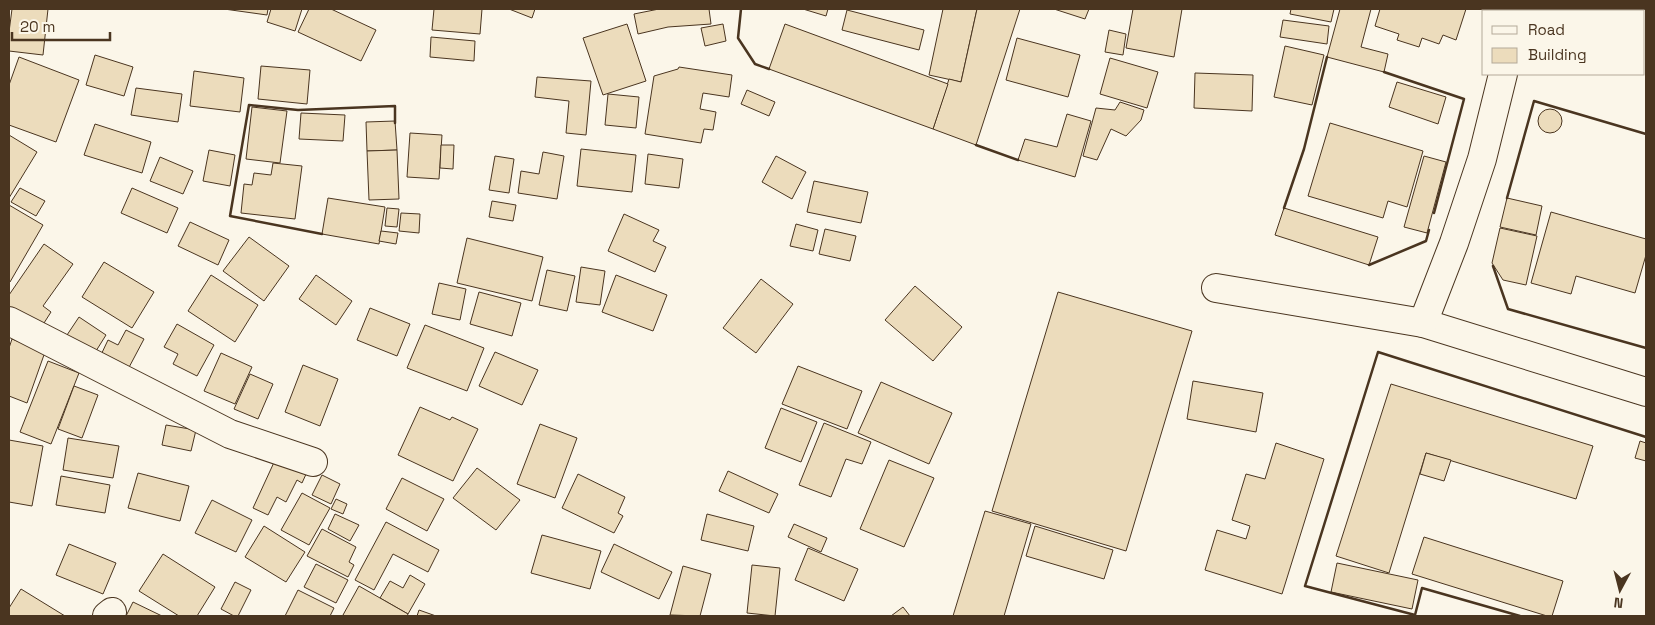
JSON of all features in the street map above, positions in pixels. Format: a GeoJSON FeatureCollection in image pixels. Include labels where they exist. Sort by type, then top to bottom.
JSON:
{"type":"FeatureCollection","features":[{"type":"Feature","properties":{"kind":"street"},"geometry":{"type":"LineString","coordinates":[[1423,323],[1454,243],[1482,159],[1503,75]]}},
{"type":"Feature","properties":{"kind":"street"},"geometry":{"type":"LineString","coordinates":[[1216,288],[1423,323],[1646,392]]}},
{"type":"Feature","properties":{"kind":"street"},"geometry":{"type":"LineString","coordinates":[[9,321],[230,434],[313,462]]}},
{"type":"Feature","properties":{"kind":"building"},"geometry":{"type":"Polygon","coordinates":[[[12,9],[48,9],[43,55],[9,51],[12,9]]]}},
{"type":"Feature","properties":{"kind":"building"},"geometry":{"type":"Polygon","coordinates":[[[224,9],[268,9],[267,15],[224,9]]]}},
{"type":"Feature","properties":{"kind":"building"},"geometry":{"type":"Polygon","coordinates":[[[271,9],[302,9],[295,31],[267,22],[271,9]]]}},
{"type":"Feature","properties":{"kind":"building"},"geometry":{"type":"Polygon","coordinates":[[[309,9],[331,9],[376,30],[361,61],[298,32],[309,9]]]}},
{"type":"Feature","properties":{"kind":"building"},"geometry":{"type":"Polygon","coordinates":[[[434,9],[482,9],[480,34],[432,30],[434,9]]]}},
{"type":"Feature","properties":{"kind":"building"},"geometry":{"type":"Polygon","coordinates":[[[509,9],[535,9],[532,18],[509,9]]]}},
{"type":"Feature","properties":{"kind":"building"},"geometry":{"type":"Polygon","coordinates":[[[659,9],[709,9],[711,24],[668,27],[638,34],[634,14],[659,9]]]}},
{"type":"Feature","properties":{"kind":"building"},"geometry":{"type":"Polygon","coordinates":[[[803,9],[828,9],[826,16],[803,9]]]}},
{"type":"Feature","properties":{"kind":"building"},"geometry":{"type":"Polygon","coordinates":[[[943,9],[977,9],[961,82],[929,75],[943,9]]]}},
{"type":"Feature","properties":{"kind":"building"},"geometry":{"type":"Polygon","coordinates":[[[977,9],[1020,9],[976,145],[933,129],[949,79],[961,82],[977,9]]]}},
{"type":"Feature","properties":{"kind":"building"},"geometry":{"type":"Polygon","coordinates":[[[1054,9],[1089,9],[1085,19],[1054,9]]]}},
{"type":"Feature","properties":{"kind":"building"},"geometry":{"type":"Polygon","coordinates":[[[1133,9],[1182,9],[1174,57],[1126,48],[1133,9]]]}},
{"type":"Feature","properties":{"kind":"building"},"geometry":{"type":"Polygon","coordinates":[[[1291,9],[1334,9],[1331,22],[1290,14],[1291,9]]]}},
{"type":"Feature","properties":{"kind":"building"},"geometry":{"type":"Polygon","coordinates":[[[1340,9],[1371,9],[1361,47],[1388,54],[1384,72],[1327,57],[1340,9]]]}},
{"type":"Feature","properties":{"kind":"building"},"geometry":{"type":"Polygon","coordinates":[[[1380,9],[1466,9],[1456,40],[1443,35],[1439,44],[1422,38],[1419,47],[1397,40],[1399,34],[1375,26],[1380,9]]]}},
{"type":"Feature","properties":{"kind":"building"},"geometry":{"type":"Polygon","coordinates":[[[847,10],[924,30],[919,50],[842,30],[847,10]]]}},
{"type":"Feature","properties":{"kind":"building"},"geometry":{"type":"Polygon","coordinates":[[[1283,20],[1329,26],[1327,44],[1280,37],[1283,20]]]}},
{"type":"Feature","properties":{"kind":"building"},"geometry":{"type":"Polygon","coordinates":[[[627,24],[646,81],[603,95],[583,38],[627,24]]]}},
{"type":"Feature","properties":{"kind":"building"},"geometry":{"type":"Polygon","coordinates":[[[723,24],[726,41],[705,46],[701,28],[723,24]]]}},
{"type":"Feature","properties":{"kind":"building"},"geometry":{"type":"Polygon","coordinates":[[[785,24],[948,84],[933,129],[769,69],[785,24]]]}},
{"type":"Feature","properties":{"kind":"building"},"geometry":{"type":"Polygon","coordinates":[[[1109,30],[1126,34],[1123,55],[1105,52],[1109,30]]]}},
{"type":"Feature","properties":{"kind":"building"},"geometry":{"type":"Polygon","coordinates":[[[431,37],[475,41],[474,61],[430,57],[431,37]]]}},
{"type":"Feature","properties":{"kind":"building"},"geometry":{"type":"Polygon","coordinates":[[[1017,38],[1080,55],[1068,97],[1006,80],[1017,38]]]}},
{"type":"Feature","properties":{"kind":"building"},"geometry":{"type":"Polygon","coordinates":[[[1285,46],[1324,55],[1312,105],[1274,97],[1285,46]]]}},
{"type":"Feature","properties":{"kind":"building"},"geometry":{"type":"Polygon","coordinates":[[[95,55],[133,67],[124,96],[86,85],[95,55]]]}},
{"type":"Feature","properties":{"kind":"building"},"geometry":{"type":"Polygon","coordinates":[[[19,57],[79,80],[56,142],[9,125],[9,85],[19,57]]]}},
{"type":"Feature","properties":{"kind":"building"},"geometry":{"type":"Polygon","coordinates":[[[1110,58],[1158,72],[1147,108],[1100,94],[1110,58]]]}},
{"type":"Feature","properties":{"kind":"building"},"geometry":{"type":"Polygon","coordinates":[[[261,66],[310,70],[307,104],[258,99],[261,66]]]}},
{"type":"Feature","properties":{"kind":"building"},"geometry":{"type":"Polygon","coordinates":[[[679,67],[732,75],[729,97],[703,93],[700,109],[716,112],[713,130],[704,129],[701,143],[645,134],[654,76],[678,69],[679,67]]]}},
{"type":"Feature","properties":{"kind":"building"},"geometry":{"type":"Polygon","coordinates":[[[194,71],[244,78],[240,112],[190,106],[194,71]]]}},
{"type":"Feature","properties":{"kind":"building"},"geometry":{"type":"Polygon","coordinates":[[[1195,73],[1253,75],[1252,111],[1194,108],[1195,73]]]}},
{"type":"Feature","properties":{"kind":"building"},"geometry":{"type":"Polygon","coordinates":[[[537,77],[591,81],[586,135],[566,133],[569,101],[535,97],[537,77]]]}},
{"type":"Feature","properties":{"kind":"building"},"geometry":{"type":"Polygon","coordinates":[[[1397,82],[1446,97],[1438,124],[1389,107],[1397,82]]]}},
{"type":"Feature","properties":{"kind":"building"},"geometry":{"type":"Polygon","coordinates":[[[136,88],[182,94],[178,122],[131,115],[136,88]]]}},
{"type":"Feature","properties":{"kind":"building"},"geometry":{"type":"Polygon","coordinates":[[[747,90],[775,102],[769,116],[741,104],[747,90]]]}},
{"type":"Feature","properties":{"kind":"building"},"geometry":{"type":"Polygon","coordinates":[[[608,94],[639,97],[636,128],[605,125],[608,94]]]}},
{"type":"Feature","properties":{"kind":"building"},"geometry":{"type":"Polygon","coordinates":[[[1120,102],[1144,110],[1141,120],[1126,136],[1111,129],[1097,160],[1083,156],[1096,108],[1115,110],[1120,102]]]}},
{"type":"Feature","properties":{"kind":"building"},"geometry":{"type":"Polygon","coordinates":[[[252,107],[287,111],[280,163],[246,159],[252,107]]]}},
{"type":"Feature","properties":{"kind":"building"},"geometry":{"type":"Polygon","coordinates":[[[1550,109],[1559,112],[1562,121],[1559,130],[1550,133],[1541,130],[1538,121],[1541,112],[1550,109]]]}},
{"type":"Feature","properties":{"kind":"building"},"geometry":{"type":"Polygon","coordinates":[[[301,113],[345,115],[343,141],[299,139],[301,113]]]}},
{"type":"Feature","properties":{"kind":"building"},"geometry":{"type":"Polygon","coordinates":[[[1067,114],[1091,121],[1075,177],[1018,160],[1025,139],[1057,147],[1067,114]]]}},
{"type":"Feature","properties":{"kind":"building"},"geometry":{"type":"Polygon","coordinates":[[[395,121],[397,150],[367,151],[366,122],[395,121]]]}},
{"type":"Feature","properties":{"kind":"building"},"geometry":{"type":"Polygon","coordinates":[[[1330,123],[1423,151],[1407,207],[1388,201],[1383,218],[1308,196],[1330,123]]]}},
{"type":"Feature","properties":{"kind":"building"},"geometry":{"type":"Polygon","coordinates":[[[95,124],[151,142],[142,173],[84,155],[95,124]]]}},
{"type":"Feature","properties":{"kind":"building"},"geometry":{"type":"Polygon","coordinates":[[[410,133],[442,135],[439,179],[407,177],[410,133]]]}},
{"type":"Feature","properties":{"kind":"building"},"geometry":{"type":"Polygon","coordinates":[[[9,135],[37,152],[9,198],[9,135]]]}},
{"type":"Feature","properties":{"kind":"building"},"geometry":{"type":"Polygon","coordinates":[[[441,145],[454,145],[453,169],[440,168],[441,145]]]}},
{"type":"Feature","properties":{"kind":"building"},"geometry":{"type":"Polygon","coordinates":[[[581,149],[636,155],[632,192],[577,186],[581,149]]]}},
{"type":"Feature","properties":{"kind":"building"},"geometry":{"type":"Polygon","coordinates":[[[209,150],[235,155],[230,186],[203,181],[209,150]]]}},
{"type":"Feature","properties":{"kind":"building"},"geometry":{"type":"Polygon","coordinates":[[[397,150],[399,199],[369,200],[367,151],[397,150]]]}},
{"type":"Feature","properties":{"kind":"building"},"geometry":{"type":"Polygon","coordinates":[[[543,152],[564,156],[557,199],[518,193],[521,171],[539,174],[543,152]]]}},
{"type":"Feature","properties":{"kind":"building"},"geometry":{"type":"Polygon","coordinates":[[[648,154],[683,159],[679,188],[645,184],[648,154]]]}},
{"type":"Feature","properties":{"kind":"building"},"geometry":{"type":"Polygon","coordinates":[[[495,156],[514,159],[509,193],[489,190],[495,156]]]}},
{"type":"Feature","properties":{"kind":"building"},"geometry":{"type":"Polygon","coordinates":[[[776,156],[806,172],[792,199],[762,182],[776,156]]]}},
{"type":"Feature","properties":{"kind":"building"},"geometry":{"type":"Polygon","coordinates":[[[1424,156],[1446,162],[1427,233],[1404,227],[1424,156]]]}},
{"type":"Feature","properties":{"kind":"building"},"geometry":{"type":"Polygon","coordinates":[[[160,157],[193,171],[183,194],[150,181],[160,157]]]}},
{"type":"Feature","properties":{"kind":"building"},"geometry":{"type":"Polygon","coordinates":[[[273,163],[302,166],[295,219],[241,213],[244,184],[252,185],[254,173],[271,175],[273,163]]]}},
{"type":"Feature","properties":{"kind":"building"},"geometry":{"type":"Polygon","coordinates":[[[814,181],[868,192],[861,223],[807,212],[814,181]]]}},
{"type":"Feature","properties":{"kind":"building"},"geometry":{"type":"Polygon","coordinates":[[[20,188],[45,201],[36,216],[11,202],[20,188]]]}},
{"type":"Feature","properties":{"kind":"building"},"geometry":{"type":"Polygon","coordinates":[[[132,188],[178,208],[167,233],[121,213],[132,188]]]}},
{"type":"Feature","properties":{"kind":"building"},"geometry":{"type":"Polygon","coordinates":[[[328,198],[385,207],[379,244],[322,234],[328,198]]]}},
{"type":"Feature","properties":{"kind":"building"},"geometry":{"type":"Polygon","coordinates":[[[1507,198],[1542,206],[1536,235],[1500,227],[1507,198]]]}},
{"type":"Feature","properties":{"kind":"building"},"geometry":{"type":"Polygon","coordinates":[[[492,201],[516,205],[513,221],[489,217],[492,201]]]}},
{"type":"Feature","properties":{"kind":"building"},"geometry":{"type":"Polygon","coordinates":[[[9,205],[43,225],[10,282],[9,281],[9,205]]]}},
{"type":"Feature","properties":{"kind":"building"},"geometry":{"type":"Polygon","coordinates":[[[387,208],[399,209],[397,227],[385,226],[387,208]]]}},
{"type":"Feature","properties":{"kind":"building"},"geometry":{"type":"Polygon","coordinates":[[[1284,208],[1378,237],[1369,265],[1275,235],[1284,208]]]}},
{"type":"Feature","properties":{"kind":"building"},"geometry":{"type":"Polygon","coordinates":[[[1551,212],[1646,239],[1646,255],[1635,293],[1576,276],[1571,294],[1531,283],[1551,212]]]}},
{"type":"Feature","properties":{"kind":"building"},"geometry":{"type":"Polygon","coordinates":[[[401,213],[420,214],[419,233],[399,231],[401,213]]]}},
{"type":"Feature","properties":{"kind":"building"},"geometry":{"type":"Polygon","coordinates":[[[624,214],[659,230],[653,241],[666,247],[655,272],[608,251],[624,214]]]}},
{"type":"Feature","properties":{"kind":"building"},"geometry":{"type":"Polygon","coordinates":[[[190,222],[229,240],[218,265],[178,246],[190,222]]]}},
{"type":"Feature","properties":{"kind":"building"},"geometry":{"type":"Polygon","coordinates":[[[796,224],[818,230],[813,251],[790,246],[796,224]]]}},
{"type":"Feature","properties":{"kind":"building"},"geometry":{"type":"Polygon","coordinates":[[[1500,228],[1537,236],[1526,285],[1503,280],[1492,263],[1500,228]]]}},
{"type":"Feature","properties":{"kind":"building"},"geometry":{"type":"Polygon","coordinates":[[[825,229],[856,236],[850,261],[819,254],[825,229]]]}},
{"type":"Feature","properties":{"kind":"building"},"geometry":{"type":"Polygon","coordinates":[[[381,231],[398,233],[396,244],[379,241],[381,231]]]}},
{"type":"Feature","properties":{"kind":"building"},"geometry":{"type":"Polygon","coordinates":[[[249,237],[289,266],[264,301],[223,271],[249,237]]]}},
{"type":"Feature","properties":{"kind":"building"},"geometry":{"type":"Polygon","coordinates":[[[467,238],[543,257],[532,301],[457,283],[467,238]]]}},
{"type":"Feature","properties":{"kind":"building"},"geometry":{"type":"Polygon","coordinates":[[[44,244],[73,264],[43,306],[51,312],[37,334],[9,308],[9,295],[44,244]]]}},
{"type":"Feature","properties":{"kind":"building"},"geometry":{"type":"Polygon","coordinates":[[[104,262],[154,292],[132,328],[82,297],[104,262]]]}},
{"type":"Feature","properties":{"kind":"building"},"geometry":{"type":"Polygon","coordinates":[[[581,267],[605,271],[600,305],[576,302],[581,267]]]}},
{"type":"Feature","properties":{"kind":"building"},"geometry":{"type":"Polygon","coordinates":[[[547,270],[575,276],[567,311],[539,305],[547,270]]]}},
{"type":"Feature","properties":{"kind":"building"},"geometry":{"type":"Polygon","coordinates":[[[211,275],[258,305],[235,342],[188,311],[211,275]]]}},
{"type":"Feature","properties":{"kind":"building"},"geometry":{"type":"Polygon","coordinates":[[[316,275],[352,301],[336,325],[299,299],[316,275]]]}},
{"type":"Feature","properties":{"kind":"building"},"geometry":{"type":"Polygon","coordinates":[[[616,275],[667,295],[653,331],[602,312],[616,275]]]}},
{"type":"Feature","properties":{"kind":"building"},"geometry":{"type":"Polygon","coordinates":[[[761,279],[793,304],[756,353],[723,328],[761,279]]]}},
{"type":"Feature","properties":{"kind":"building"},"geometry":{"type":"Polygon","coordinates":[[[439,283],[466,289],[460,320],[432,314],[439,283]]]}},
{"type":"Feature","properties":{"kind":"building"},"geometry":{"type":"Polygon","coordinates":[[[915,286],[962,327],[933,361],[885,320],[915,286]]]}},
{"type":"Feature","properties":{"kind":"building"},"geometry":{"type":"Polygon","coordinates":[[[479,292],[521,303],[512,336],[470,324],[479,292]]]}},
{"type":"Feature","properties":{"kind":"building"},"geometry":{"type":"Polygon","coordinates":[[[1058,292],[1192,331],[1126,551],[992,511],[1058,292]]]}},
{"type":"Feature","properties":{"kind":"building"},"geometry":{"type":"Polygon","coordinates":[[[370,308],[410,324],[397,356],[357,340],[370,308]]]}},
{"type":"Feature","properties":{"kind":"building"},"geometry":{"type":"Polygon","coordinates":[[[79,317],[106,335],[91,359],[63,341],[79,317]]]}},
{"type":"Feature","properties":{"kind":"building"},"geometry":{"type":"Polygon","coordinates":[[[177,324],[214,345],[197,376],[173,364],[178,354],[164,347],[177,324]]]}},
{"type":"Feature","properties":{"kind":"building"},"geometry":{"type":"Polygon","coordinates":[[[425,325],[484,348],[467,391],[407,368],[425,325]]]}},
{"type":"Feature","properties":{"kind":"building"},"geometry":{"type":"Polygon","coordinates":[[[126,330],[144,339],[126,373],[99,359],[108,340],[118,345],[126,330]]]}},
{"type":"Feature","properties":{"kind":"building"},"geometry":{"type":"Polygon","coordinates":[[[12,339],[45,352],[27,403],[9,396],[9,348],[12,339]]]}},
{"type":"Feature","properties":{"kind":"building"},"geometry":{"type":"Polygon","coordinates":[[[495,352],[538,370],[522,405],[479,386],[495,352]]]}},
{"type":"Feature","properties":{"kind":"building"},"geometry":{"type":"Polygon","coordinates":[[[221,353],[252,367],[235,404],[204,391],[221,353]]]}},
{"type":"Feature","properties":{"kind":"building"},"geometry":{"type":"Polygon","coordinates":[[[48,361],[79,373],[51,444],[20,432],[48,361]]]}},
{"type":"Feature","properties":{"kind":"building"},"geometry":{"type":"Polygon","coordinates":[[[303,365],[338,379],[320,426],[285,412],[303,365]]]}},
{"type":"Feature","properties":{"kind":"building"},"geometry":{"type":"Polygon","coordinates":[[[798,366],[862,391],[847,429],[782,404],[798,366]]]}},
{"type":"Feature","properties":{"kind":"building"},"geometry":{"type":"Polygon","coordinates":[[[250,374],[273,384],[258,419],[234,409],[250,374]]]}},
{"type":"Feature","properties":{"kind":"building"},"geometry":{"type":"Polygon","coordinates":[[[1193,381],[1263,393],[1256,432],[1187,419],[1193,381]]]}},
{"type":"Feature","properties":{"kind":"building"},"geometry":{"type":"Polygon","coordinates":[[[881,382],[952,413],[929,464],[858,433],[881,382]]]}},
{"type":"Feature","properties":{"kind":"building"},"geometry":{"type":"Polygon","coordinates":[[[1391,384],[1593,446],[1576,499],[1426,453],[1389,573],[1336,556],[1391,384]]]}},
{"type":"Feature","properties":{"kind":"building"},"geometry":{"type":"Polygon","coordinates":[[[74,386],[98,395],[82,438],[58,429],[74,386]]]}},
{"type":"Feature","properties":{"kind":"building"},"geometry":{"type":"Polygon","coordinates":[[[420,407],[450,420],[452,417],[478,429],[453,481],[398,455],[420,407]]]}},
{"type":"Feature","properties":{"kind":"building"},"geometry":{"type":"Polygon","coordinates":[[[781,408],[817,422],[801,462],[765,448],[781,408]]]}},
{"type":"Feature","properties":{"kind":"building"},"geometry":{"type":"Polygon","coordinates":[[[824,423],[871,442],[862,464],[846,459],[831,497],[799,485],[824,423]]]}},
{"type":"Feature","properties":{"kind":"building"},"geometry":{"type":"Polygon","coordinates":[[[540,424],[577,438],[555,498],[517,484],[540,424]]]}},
{"type":"Feature","properties":{"kind":"building"},"geometry":{"type":"Polygon","coordinates":[[[166,425],[196,430],[191,451],[162,445],[166,425]]]}},
{"type":"Feature","properties":{"kind":"building"},"geometry":{"type":"Polygon","coordinates":[[[68,438],[119,446],[113,478],[63,470],[68,438]]]}},
{"type":"Feature","properties":{"kind":"building"},"geometry":{"type":"Polygon","coordinates":[[[9,440],[43,446],[32,506],[9,502],[9,440]]]}},
{"type":"Feature","properties":{"kind":"building"},"geometry":{"type":"Polygon","coordinates":[[[1640,441],[1646,443],[1646,461],[1635,458],[1640,441]]]}},
{"type":"Feature","properties":{"kind":"building"},"geometry":{"type":"Polygon","coordinates":[[[1276,443],[1324,459],[1282,594],[1205,570],[1217,530],[1246,539],[1250,526],[1232,520],[1246,474],[1265,479],[1276,443]]]}},
{"type":"Feature","properties":{"kind":"building"},"geometry":{"type":"Polygon","coordinates":[[[1426,453],[1451,460],[1444,481],[1420,474],[1426,453]]]}},
{"type":"Feature","properties":{"kind":"building"},"geometry":{"type":"Polygon","coordinates":[[[276,458],[307,472],[302,483],[297,480],[286,502],[277,497],[268,515],[253,508],[276,458]]]}},
{"type":"Feature","properties":{"kind":"building"},"geometry":{"type":"Polygon","coordinates":[[[889,460],[934,478],[904,547],[860,529],[889,460]]]}},
{"type":"Feature","properties":{"kind":"building"},"geometry":{"type":"Polygon","coordinates":[[[477,468],[520,500],[496,530],[453,498],[477,468]]]}},
{"type":"Feature","properties":{"kind":"building"},"geometry":{"type":"Polygon","coordinates":[[[728,471],[778,494],[769,513],[719,491],[728,471]]]}},
{"type":"Feature","properties":{"kind":"building"},"geometry":{"type":"Polygon","coordinates":[[[138,473],[189,486],[180,521],[128,508],[138,473]]]}},
{"type":"Feature","properties":{"kind":"building"},"geometry":{"type":"Polygon","coordinates":[[[578,474],[625,497],[618,513],[623,516],[614,533],[562,508],[578,474]]]}},
{"type":"Feature","properties":{"kind":"building"},"geometry":{"type":"Polygon","coordinates":[[[322,475],[340,484],[331,504],[312,495],[322,475]]]}},
{"type":"Feature","properties":{"kind":"building"},"geometry":{"type":"Polygon","coordinates":[[[61,476],[110,485],[105,513],[56,505],[61,476]]]}},
{"type":"Feature","properties":{"kind":"building"},"geometry":{"type":"Polygon","coordinates":[[[402,478],[444,499],[427,531],[386,509],[402,478]]]}},
{"type":"Feature","properties":{"kind":"building"},"geometry":{"type":"Polygon","coordinates":[[[302,493],[330,508],[309,545],[281,530],[302,493]]]}},
{"type":"Feature","properties":{"kind":"building"},"geometry":{"type":"Polygon","coordinates":[[[336,499],[347,504],[343,514],[331,509],[336,499]]]}},
{"type":"Feature","properties":{"kind":"building"},"geometry":{"type":"Polygon","coordinates":[[[212,500],[252,520],[236,552],[195,533],[212,500]]]}},
{"type":"Feature","properties":{"kind":"building"},"geometry":{"type":"Polygon","coordinates":[[[985,511],[1031,524],[1004,616],[953,616],[985,511]]]}},
{"type":"Feature","properties":{"kind":"building"},"geometry":{"type":"Polygon","coordinates":[[[335,514],[359,525],[350,541],[328,529],[335,514]]]}},
{"type":"Feature","properties":{"kind":"building"},"geometry":{"type":"Polygon","coordinates":[[[707,514],[754,526],[748,551],[701,540],[707,514]]]}},
{"type":"Feature","properties":{"kind":"building"},"geometry":{"type":"Polygon","coordinates":[[[386,522],[439,550],[428,572],[393,554],[374,590],[355,580],[386,522]]]}},
{"type":"Feature","properties":{"kind":"building"},"geometry":{"type":"Polygon","coordinates":[[[794,524],[827,538],[821,552],[788,537],[794,524]]]}},
{"type":"Feature","properties":{"kind":"building"},"geometry":{"type":"Polygon","coordinates":[[[264,526],[305,552],[286,582],[245,557],[264,526]]]}},
{"type":"Feature","properties":{"kind":"building"},"geometry":{"type":"Polygon","coordinates":[[[1035,526],[1113,550],[1104,579],[1026,556],[1035,526]]]}},
{"type":"Feature","properties":{"kind":"building"},"geometry":{"type":"Polygon","coordinates":[[[322,529],[356,547],[349,562],[354,565],[348,577],[307,556],[322,529]]]}},
{"type":"Feature","properties":{"kind":"building"},"geometry":{"type":"Polygon","coordinates":[[[542,535],[601,551],[590,589],[531,573],[542,535]]]}},
{"type":"Feature","properties":{"kind":"building"},"geometry":{"type":"Polygon","coordinates":[[[1424,537],[1563,581],[1552,616],[1412,574],[1424,537]]]}},
{"type":"Feature","properties":{"kind":"building"},"geometry":{"type":"Polygon","coordinates":[[[69,544],[116,563],[103,594],[56,575],[69,544]]]}},
{"type":"Feature","properties":{"kind":"building"},"geometry":{"type":"Polygon","coordinates":[[[614,544],[672,572],[659,599],[601,572],[614,544]]]}},
{"type":"Feature","properties":{"kind":"building"},"geometry":{"type":"Polygon","coordinates":[[[808,548],[858,569],[844,601],[795,580],[808,548]]]}},
{"type":"Feature","properties":{"kind":"building"},"geometry":{"type":"Polygon","coordinates":[[[163,554],[215,587],[197,616],[179,616],[139,591],[163,554]]]}},
{"type":"Feature","properties":{"kind":"building"},"geometry":{"type":"Polygon","coordinates":[[[1337,563],[1418,580],[1412,609],[1331,592],[1337,563]]]}},
{"type":"Feature","properties":{"kind":"building"},"geometry":{"type":"Polygon","coordinates":[[[316,564],[348,580],[336,603],[304,587],[316,564]]]}},
{"type":"Feature","properties":{"kind":"building"},"geometry":{"type":"Polygon","coordinates":[[[752,565],[780,568],[775,616],[747,613],[752,565]]]}},
{"type":"Feature","properties":{"kind":"building"},"geometry":{"type":"Polygon","coordinates":[[[683,566],[711,574],[700,616],[670,615],[683,566]]]}},
{"type":"Feature","properties":{"kind":"building"},"geometry":{"type":"Polygon","coordinates":[[[410,575],[425,584],[408,614],[380,598],[390,581],[403,588],[410,575]]]}},
{"type":"Feature","properties":{"kind":"building"},"geometry":{"type":"Polygon","coordinates":[[[235,582],[251,590],[238,616],[234,616],[221,609],[235,582]]]}},
{"type":"Feature","properties":{"kind":"building"},"geometry":{"type":"Polygon","coordinates":[[[359,586],[408,614],[407,616],[343,615],[359,586]]]}},
{"type":"Feature","properties":{"kind":"building"},"geometry":{"type":"Polygon","coordinates":[[[21,589],[65,616],[9,616],[9,608],[21,589]]]}},
{"type":"Feature","properties":{"kind":"building"},"geometry":{"type":"Polygon","coordinates":[[[298,590],[334,608],[330,616],[285,616],[298,590]]]}},
{"type":"Feature","properties":{"kind":"building"},"geometry":{"type":"Polygon","coordinates":[[[133,602],[162,616],[126,616],[133,602]]]}},
{"type":"Feature","properties":{"kind":"building"},"geometry":{"type":"Polygon","coordinates":[[[903,607],[910,616],[891,616],[903,607]]]}},
{"type":"Feature","properties":{"kind":"building"},"geometry":{"type":"Polygon","coordinates":[[[419,610],[436,616],[417,616],[419,610]]]}},
{"type":"Feature","properties":{"kind":"wall"},"geometry":{"type":"LineString","coordinates":[[741,9],[738,38],[755,64],[769,69]]}},
{"type":"Feature","properties":{"kind":"wall"},"geometry":{"type":"LineString","coordinates":[[1284,208],[1304,149],[1327,57]]}},
{"type":"Feature","properties":{"kind":"wall"},"geometry":{"type":"LineString","coordinates":[[1384,72],[1464,99],[1434,213]]}},
{"type":"Feature","properties":{"kind":"wall"},"geometry":{"type":"LineString","coordinates":[[1507,198],[1534,101],[1646,134]]}},
{"type":"Feature","properties":{"kind":"wall"},"geometry":{"type":"LineString","coordinates":[[322,234],[230,216],[249,105],[298,110],[395,106],[395,123]]}},
{"type":"Feature","properties":{"kind":"wall"},"geometry":{"type":"LineString","coordinates":[[976,145],[1018,160]]}},
{"type":"Feature","properties":{"kind":"wall"},"geometry":{"type":"LineString","coordinates":[[1369,265],[1426,241],[1429,230]]}},
{"type":"Feature","properties":{"kind":"wall"},"geometry":{"type":"LineString","coordinates":[[1493,266],[1508,309],[1646,348]]}},
{"type":"Feature","properties":{"kind":"wall"},"geometry":{"type":"LineString","coordinates":[[1520,616],[1422,588],[1415,615],[1305,586],[1378,352],[1646,437]]}}]}
